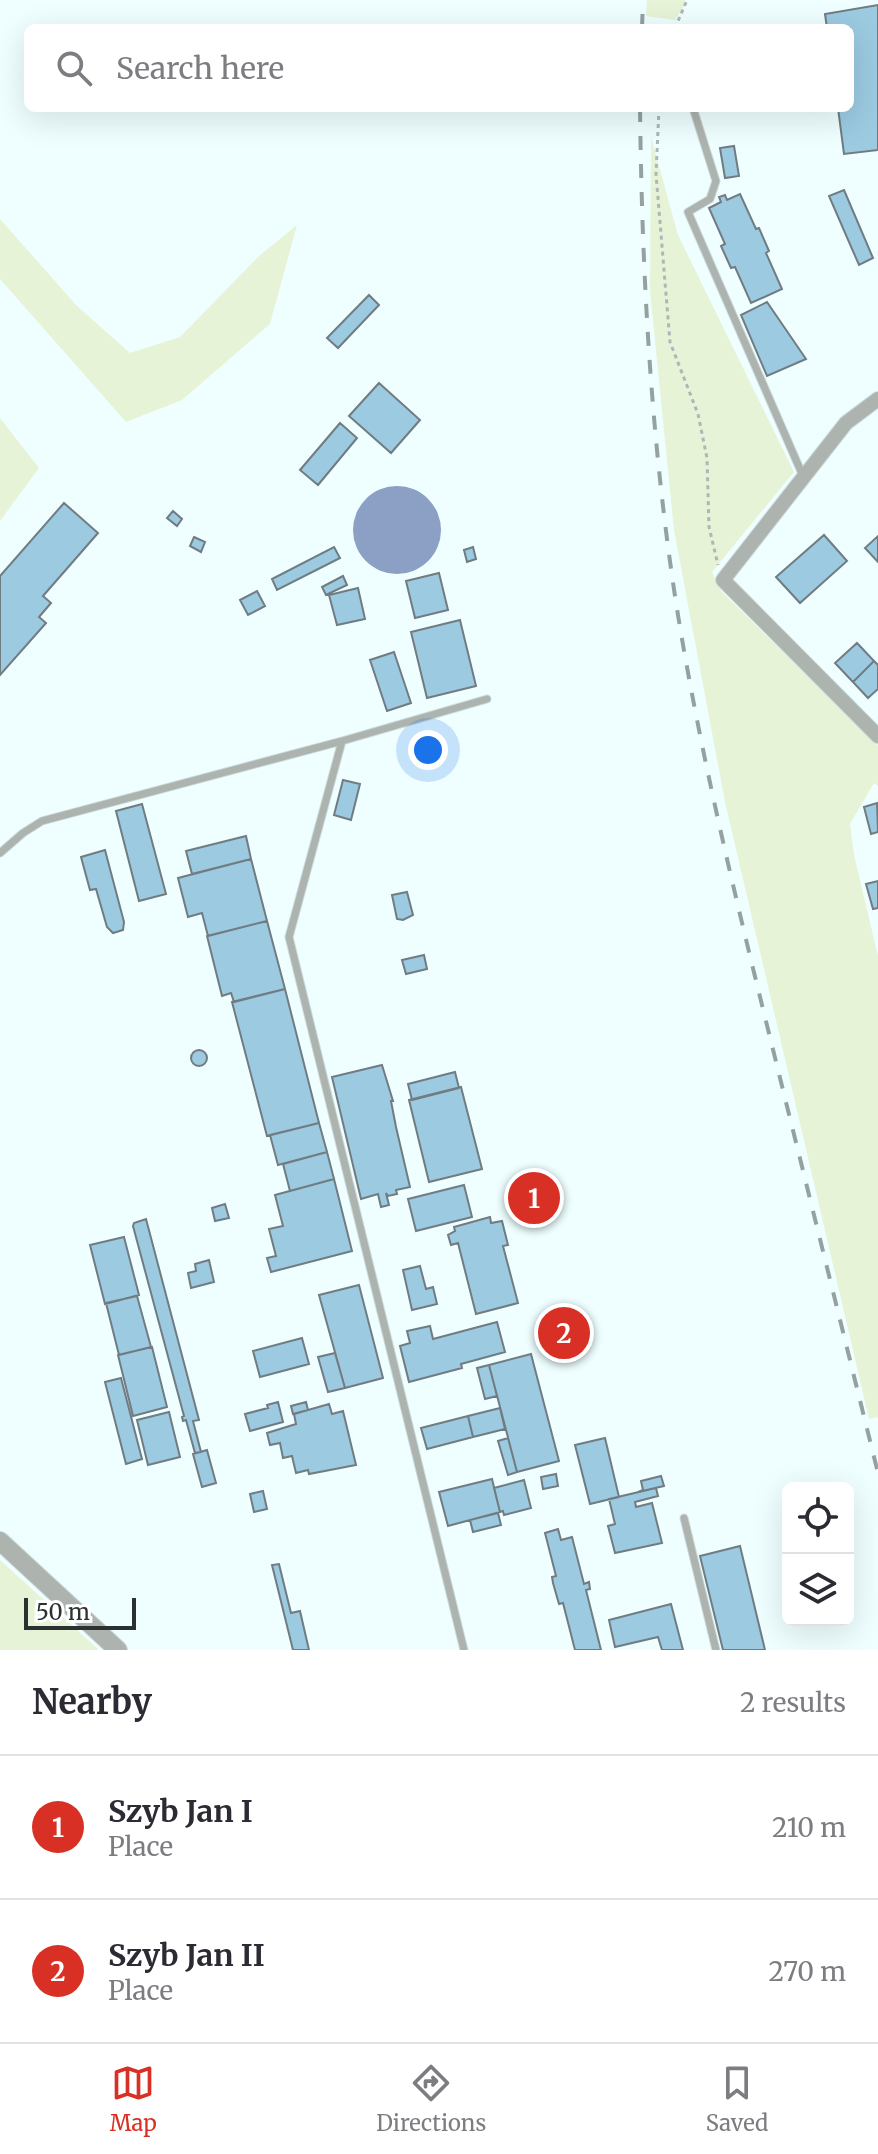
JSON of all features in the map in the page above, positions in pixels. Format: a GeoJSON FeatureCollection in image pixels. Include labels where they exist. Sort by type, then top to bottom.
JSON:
{"type":"FeatureCollection","features":[{"type":"Feature","properties":{"kind":"street"},"geometry":{"type":"LineString","coordinates":[[875,407],[846,423],[723,580],[878,736]]}},
{"type":"Feature","properties":{"kind":"street"},"geometry":{"type":"LineString","coordinates":[[0,1541],[118,1650]]}},
{"type":"Feature","properties":{"kind":"lane"},"geometry":{"type":"LineString","coordinates":[[694,112],[716,181],[710,199],[688,212],[803,476]]}},
{"type":"Feature","properties":{"kind":"lane"},"geometry":{"type":"LineString","coordinates":[[0,853],[42,821],[487,699]]}},
{"type":"Feature","properties":{"kind":"lane"},"geometry":{"type":"LineString","coordinates":[[342,741],[289,937],[464,1650]]}},
{"type":"Feature","properties":{"kind":"lane"},"geometry":{"type":"LineString","coordinates":[[684,1518],[716,1650]]}},
{"type":"Feature","properties":{"kind":"path"},"geometry":{"type":"LineString","coordinates":[[677,24],[687,0]]}},
{"type":"Feature","properties":{"kind":"path"},"geometry":{"type":"LineString","coordinates":[[659,112],[656,174],[670,342],[698,414],[707,458],[709,527],[723,580]]}},
{"type":"Feature","properties":{"kind":"green space"},"geometry":{"type":"Polygon","coordinates":[[[647,0],[685,0],[675,20],[646,16],[647,0]]]}},
{"type":"Feature","properties":{"kind":"green space"},"geometry":{"type":"Polygon","coordinates":[[[651,137],[678,235],[794,472],[712,572],[721,591],[878,745],[878,786],[874,783],[850,824],[854,855],[878,956],[878,1419],[869,1419],[725,802],[674,530],[650,291],[651,137]]]}},
{"type":"Feature","properties":{"kind":"green space"},"geometry":{"type":"Polygon","coordinates":[[[0,219],[77,306],[130,353],[180,337],[259,256],[297,225],[270,324],[182,400],[126,422],[0,279],[0,219]]]}},
{"type":"Feature","properties":{"kind":"green space"},"geometry":{"type":"Polygon","coordinates":[[[0,418],[39,468],[0,521],[0,418]]]}},
{"type":"Feature","properties":{"kind":"green space"},"geometry":{"type":"Polygon","coordinates":[[[0,1560],[99,1650],[0,1650],[0,1560]]]}},
{"type":"Feature","properties":{"kind":"water"},"geometry":{"type":"Polygon","coordinates":[[[397,486],[414,490],[428,499],[437,513],[441,530],[437,547],[428,561],[414,570],[397,574],[380,570],[366,561],[357,547],[353,530],[357,513],[366,499],[380,490],[397,486]]]}},
{"type":"Feature","properties":{"kind":"building"},"geometry":{"type":"Polygon","coordinates":[[[878,5],[878,150],[844,154],[839,112],[854,112],[854,24],[826,24],[825,14],[878,5]]]}},
{"type":"Feature","properties":{"kind":"building"},"geometry":{"type":"Polygon","coordinates":[[[734,146],[739,176],[725,178],[720,148],[734,146]]]}},
{"type":"Feature","properties":{"kind":"building"},"geometry":{"type":"Polygon","coordinates":[[[844,190],[873,258],[859,265],[829,196],[844,190]]]}},
{"type":"Feature","properties":{"kind":"building"},"geometry":{"type":"Polygon","coordinates":[[[740,194],[756,229],[759,228],[782,289],[751,303],[735,267],[731,268],[721,246],[725,244],[709,208],[721,202],[719,197],[725,195],[727,200],[740,194]]]}},
{"type":"Feature","properties":{"kind":"building"},"geometry":{"type":"Polygon","coordinates":[[[369,295],[379,305],[338,348],[327,338],[369,295]]]}},
{"type":"Feature","properties":{"kind":"building"},"geometry":{"type":"Polygon","coordinates":[[[767,302],[806,359],[767,376],[741,315],[767,302]]]}},
{"type":"Feature","properties":{"kind":"building"},"geometry":{"type":"Polygon","coordinates":[[[379,383],[420,420],[391,453],[349,416],[379,383]]]}},
{"type":"Feature","properties":{"kind":"building"},"geometry":{"type":"Polygon","coordinates":[[[340,423],[357,438],[318,485],[300,470],[340,423]]]}},
{"type":"Feature","properties":{"kind":"building"},"geometry":{"type":"Polygon","coordinates":[[[64,503],[98,533],[43,596],[51,603],[39,617],[46,623],[0,675],[0,576],[64,503]]]}},
{"type":"Feature","properties":{"kind":"building"},"geometry":{"type":"Polygon","coordinates":[[[173,511],[182,519],[177,526],[167,518],[173,511]]]}},
{"type":"Feature","properties":{"kind":"building"},"geometry":{"type":"Polygon","coordinates":[[[824,535],[847,561],[800,603],[776,577],[824,535]]]}},
{"type":"Feature","properties":{"kind":"building"},"geometry":{"type":"Polygon","coordinates":[[[878,536],[878,562],[865,548],[878,536]]]}},
{"type":"Feature","properties":{"kind":"building"},"geometry":{"type":"Polygon","coordinates":[[[194,537],[205,542],[201,552],[190,546],[194,537]]]}},
{"type":"Feature","properties":{"kind":"building"},"geometry":{"type":"Polygon","coordinates":[[[334,547],[340,558],[277,590],[272,579],[334,547]]]}},
{"type":"Feature","properties":{"kind":"building"},"geometry":{"type":"Polygon","coordinates":[[[473,547],[476,559],[467,562],[464,550],[473,547]]]}},
{"type":"Feature","properties":{"kind":"building"},"geometry":{"type":"Polygon","coordinates":[[[439,573],[448,610],[415,618],[406,581],[439,573]]]}},
{"type":"Feature","properties":{"kind":"building"},"geometry":{"type":"Polygon","coordinates":[[[343,576],[347,585],[326,595],[322,587],[343,576]]]}},
{"type":"Feature","properties":{"kind":"building"},"geometry":{"type":"Polygon","coordinates":[[[358,588],[365,619],[337,625],[329,595],[358,588]]]}},
{"type":"Feature","properties":{"kind":"building"},"geometry":{"type":"Polygon","coordinates":[[[257,591],[265,606],[248,615],[240,600],[257,591]]]}},
{"type":"Feature","properties":{"kind":"building"},"geometry":{"type":"Polygon","coordinates":[[[460,620],[476,686],[427,698],[411,632],[460,620]]]}},
{"type":"Feature","properties":{"kind":"building"},"geometry":{"type":"Polygon","coordinates":[[[857,643],[874,661],[853,682],[835,663],[857,643]]]}},
{"type":"Feature","properties":{"kind":"building"},"geometry":{"type":"Polygon","coordinates":[[[394,652],[411,703],[387,711],[370,660],[394,652]]]}},
{"type":"Feature","properties":{"kind":"building"},"geometry":{"type":"Polygon","coordinates":[[[874,661],[878,665],[878,689],[868,698],[853,682],[874,661]]]}},
{"type":"Feature","properties":{"kind":"building"},"geometry":{"type":"Polygon","coordinates":[[[343,780],[360,784],[351,820],[334,815],[343,780]]]}},
{"type":"Feature","properties":{"kind":"building"},"geometry":{"type":"Polygon","coordinates":[[[877,803],[878,832],[871,834],[864,807],[877,803]]]}},
{"type":"Feature","properties":{"kind":"building"},"geometry":{"type":"Polygon","coordinates":[[[142,804],[166,894],[139,901],[116,811],[142,804]]]}},
{"type":"Feature","properties":{"kind":"building"},"geometry":{"type":"Polygon","coordinates":[[[246,836],[251,859],[192,874],[186,851],[246,836]]]}},
{"type":"Feature","properties":{"kind":"building"},"geometry":{"type":"Polygon","coordinates":[[[105,850],[124,922],[123,930],[113,933],[107,927],[96,889],[90,890],[81,857],[105,850]]]}},
{"type":"Feature","properties":{"kind":"building"},"geometry":{"type":"Polygon","coordinates":[[[251,859],[267,921],[208,936],[202,913],[188,917],[178,878],[251,859]]]}},
{"type":"Feature","properties":{"kind":"building"},"geometry":{"type":"Polygon","coordinates":[[[878,881],[878,908],[873,909],[866,884],[878,881]]]}},
{"type":"Feature","properties":{"kind":"building"},"geometry":{"type":"Polygon","coordinates":[[[407,892],[413,915],[403,920],[397,919],[392,895],[407,892]]]}},
{"type":"Feature","properties":{"kind":"building"},"geometry":{"type":"Polygon","coordinates":[[[267,921],[285,989],[234,1002],[231,993],[222,996],[207,936],[267,921]]]}},
{"type":"Feature","properties":{"kind":"building"},"geometry":{"type":"Polygon","coordinates":[[[424,955],[427,969],[406,974],[402,960],[424,955]]]}},
{"type":"Feature","properties":{"kind":"building"},"geometry":{"type":"Polygon","coordinates":[[[285,989],[319,1123],[267,1136],[232,1002],[285,989]]]}},
{"type":"Feature","properties":{"kind":"building"},"geometry":{"type":"Polygon","coordinates":[[[199,1050],[207,1058],[199,1066],[191,1058],[199,1050]]]}},
{"type":"Feature","properties":{"kind":"building"},"geometry":{"type":"Polygon","coordinates":[[[382,1065],[393,1101],[410,1187],[396,1190],[397,1194],[388,1196],[386,1193],[389,1205],[381,1207],[378,1194],[361,1199],[332,1077],[382,1065]]]}},
{"type":"Feature","properties":{"kind":"building"},"geometry":{"type":"Polygon","coordinates":[[[455,1072],[459,1088],[412,1100],[408,1084],[455,1072]]]}},
{"type":"Feature","properties":{"kind":"building"},"geometry":{"type":"Polygon","coordinates":[[[461,1087],[482,1169],[429,1182],[409,1100],[461,1087]]]}},
{"type":"Feature","properties":{"kind":"building"},"geometry":{"type":"Polygon","coordinates":[[[319,1123],[327,1152],[278,1165],[270,1135],[319,1123]]]}},
{"type":"Feature","properties":{"kind":"building"},"geometry":{"type":"Polygon","coordinates":[[[327,1152],[334,1179],[290,1191],[283,1164],[327,1152]]]}},
{"type":"Feature","properties":{"kind":"building"},"geometry":{"type":"Polygon","coordinates":[[[334,1179],[352,1251],[271,1272],[267,1258],[276,1256],[269,1229],[283,1226],[275,1195],[334,1179]]]}},
{"type":"Feature","properties":{"kind":"building"},"geometry":{"type":"Polygon","coordinates":[[[464,1185],[472,1217],[416,1231],[408,1199],[464,1185]]]}},
{"type":"Feature","properties":{"kind":"building"},"geometry":{"type":"Polygon","coordinates":[[[225,1204],[229,1218],[215,1221],[212,1208],[225,1204]]]}},
{"type":"Feature","properties":{"kind":"building"},"geometry":{"type":"Polygon","coordinates":[[[490,1217],[491,1223],[502,1221],[508,1245],[503,1246],[518,1303],[476,1314],[458,1243],[451,1245],[448,1235],[455,1231],[454,1227],[490,1217]]]}},
{"type":"Feature","properties":{"kind":"building"},"geometry":{"type":"Polygon","coordinates":[[[146,1219],[199,1420],[193,1421],[201,1452],[195,1453],[186,1420],[183,1421],[133,1226],[146,1219]]]}},
{"type":"Feature","properties":{"kind":"building"},"geometry":{"type":"Polygon","coordinates":[[[124,1237],[139,1295],[105,1304],[90,1245],[124,1237]]]}},
{"type":"Feature","properties":{"kind":"building"},"geometry":{"type":"Polygon","coordinates":[[[209,1260],[214,1282],[191,1288],[188,1273],[196,1271],[195,1264],[209,1260]]]}},
{"type":"Feature","properties":{"kind":"building"},"geometry":{"type":"Polygon","coordinates":[[[420,1266],[426,1289],[433,1287],[437,1304],[412,1310],[403,1270],[420,1266]]]}},
{"type":"Feature","properties":{"kind":"building"},"geometry":{"type":"Polygon","coordinates":[[[359,1285],[383,1378],[345,1388],[319,1295],[359,1285]]]}},
{"type":"Feature","properties":{"kind":"building"},"geometry":{"type":"Polygon","coordinates":[[[137,1296],[151,1347],[119,1355],[106,1303],[137,1296]]]}},
{"type":"Feature","properties":{"kind":"building"},"geometry":{"type":"Polygon","coordinates":[[[497,1322],[505,1352],[461,1364],[462,1368],[409,1382],[400,1346],[410,1343],[407,1331],[430,1326],[433,1339],[497,1322]]]}},
{"type":"Feature","properties":{"kind":"building"},"geometry":{"type":"Polygon","coordinates":[[[302,1338],[309,1364],[260,1377],[253,1351],[302,1338]]]}},
{"type":"Feature","properties":{"kind":"building"},"geometry":{"type":"Polygon","coordinates":[[[152,1347],[167,1407],[133,1416],[118,1355],[152,1347]]]}},
{"type":"Feature","properties":{"kind":"building"},"geometry":{"type":"Polygon","coordinates":[[[335,1353],[345,1388],[328,1392],[318,1357],[335,1353]]]}},
{"type":"Feature","properties":{"kind":"building"},"geometry":{"type":"Polygon","coordinates":[[[531,1354],[559,1461],[517,1472],[489,1365],[531,1354]]]}},
{"type":"Feature","properties":{"kind":"building"},"geometry":{"type":"Polygon","coordinates":[[[489,1365],[497,1396],[485,1399],[477,1368],[489,1365]]]}},
{"type":"Feature","properties":{"kind":"building"},"geometry":{"type":"Polygon","coordinates":[[[121,1378],[142,1459],[126,1464],[105,1382],[121,1378]]]}},
{"type":"Feature","properties":{"kind":"building"},"geometry":{"type":"Polygon","coordinates":[[[278,1402],[283,1422],[250,1431],[245,1414],[278,1402]]]}},
{"type":"Feature","properties":{"kind":"building"},"geometry":{"type":"Polygon","coordinates":[[[306,1402],[308,1410],[293,1414],[291,1406],[306,1402]]]}},
{"type":"Feature","properties":{"kind":"building"},"geometry":{"type":"Polygon","coordinates":[[[329,1404],[332,1414],[343,1411],[356,1465],[309,1474],[308,1470],[296,1473],[292,1456],[283,1458],[280,1443],[270,1445],[267,1433],[296,1424],[294,1414],[329,1404]]]}},
{"type":"Feature","properties":{"kind":"building"},"geometry":{"type":"Polygon","coordinates":[[[500,1408],[505,1429],[473,1437],[468,1416],[500,1408]]]}},
{"type":"Feature","properties":{"kind":"building"},"geometry":{"type":"Polygon","coordinates":[[[169,1412],[180,1457],[148,1465],[137,1420],[169,1412]]]}},
{"type":"Feature","properties":{"kind":"building"},"geometry":{"type":"Polygon","coordinates":[[[468,1416],[473,1437],[427,1449],[421,1428],[468,1416]]]}},
{"type":"Feature","properties":{"kind":"building"},"geometry":{"type":"Polygon","coordinates":[[[508,1438],[517,1472],[508,1475],[498,1441],[508,1438]]]}},
{"type":"Feature","properties":{"kind":"building"},"geometry":{"type":"Polygon","coordinates":[[[605,1438],[619,1497],[590,1504],[575,1445],[605,1438]]]}},
{"type":"Feature","properties":{"kind":"building"},"geometry":{"type":"Polygon","coordinates":[[[207,1450],[216,1483],[202,1487],[193,1454],[207,1450]]]}},
{"type":"Feature","properties":{"kind":"building"},"geometry":{"type":"Polygon","coordinates":[[[556,1474],[558,1486],[543,1489],[541,1477],[556,1474]]]}},
{"type":"Feature","properties":{"kind":"building"},"geometry":{"type":"Polygon","coordinates":[[[661,1476],[664,1486],[638,1492],[643,1490],[641,1481],[661,1476]]]}},
{"type":"Feature","properties":{"kind":"building"},"geometry":{"type":"Polygon","coordinates":[[[492,1479],[500,1512],[448,1526],[439,1492],[492,1479]]]}},
{"type":"Feature","properties":{"kind":"building"},"geometry":{"type":"Polygon","coordinates":[[[524,1480],[531,1508],[504,1515],[503,1511],[500,1512],[494,1488],[524,1480]]]}},
{"type":"Feature","properties":{"kind":"building"},"geometry":{"type":"Polygon","coordinates":[[[656,1488],[658,1496],[635,1502],[636,1507],[652,1503],[662,1543],[615,1553],[608,1526],[615,1524],[609,1499],[656,1488]]]}},
{"type":"Feature","properties":{"kind":"building"},"geometry":{"type":"Polygon","coordinates":[[[263,1491],[267,1509],[254,1512],[250,1494],[263,1491]]]}},
{"type":"Feature","properties":{"kind":"building"},"geometry":{"type":"Polygon","coordinates":[[[498,1513],[501,1525],[473,1532],[470,1520],[498,1513]]]}},
{"type":"Feature","properties":{"kind":"building"},"geometry":{"type":"Polygon","coordinates":[[[558,1529],[561,1540],[572,1537],[584,1584],[589,1582],[590,1589],[586,1590],[601,1650],[575,1650],[563,1603],[559,1604],[553,1583],[552,1577],[556,1576],[545,1533],[558,1529]]]}},
{"type":"Feature","properties":{"kind":"building"},"geometry":{"type":"Polygon","coordinates":[[[740,1546],[765,1650],[723,1650],[700,1556],[740,1546]]]}},
{"type":"Feature","properties":{"kind":"building"},"geometry":{"type":"Polygon","coordinates":[[[279,1564],[291,1613],[300,1611],[309,1650],[293,1650],[272,1565],[279,1564]]]}},
{"type":"Feature","properties":{"kind":"building"},"geometry":{"type":"Polygon","coordinates":[[[671,1604],[683,1650],[662,1650],[658,1637],[615,1647],[609,1620],[671,1604]]]}},
{"type":"Feature","properties":{"kind":"railway"},"geometry":{"type":"LineString","coordinates":[[642,24],[643,0]]}},
{"type":"Feature","properties":{"kind":"railway"},"geometry":{"type":"LineString","coordinates":[[640,112],[643,234],[654,422],[668,547],[687,669],[738,908],[878,1473]]}},
{"type":"Feature","properties":{"kind":"place","name":"Szyb Jan I"},"geometry":{"type":"Point","coordinates":[534,1198]}},
{"type":"Feature","properties":{"kind":"place","name":"Szyb Jan II"},"geometry":{"type":"Point","coordinates":[564,1333]}}]}
